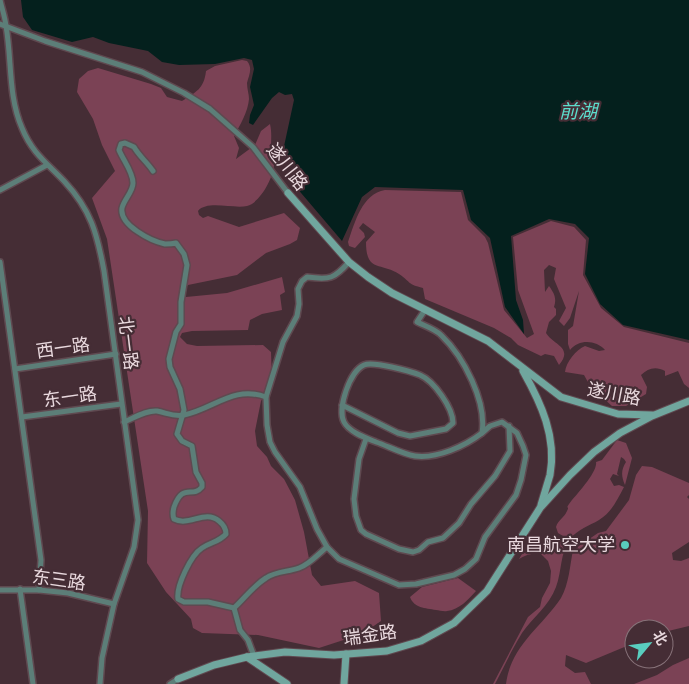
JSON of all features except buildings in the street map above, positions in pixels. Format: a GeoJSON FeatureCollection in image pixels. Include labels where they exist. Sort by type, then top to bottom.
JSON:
{"type":"FeatureCollection","features":[{"type":"Feature","properties":{"kind":"street","name":"北一路"},"geometry":{"type":"LineString","coordinates":[[0,0],[6,26],[12,95],[22,128],[37,155],[64,182],[85,208],[97,236],[116,354],[121,404],[138,520],[134,547],[114,604],[102,658],[100,684]]}},
{"type":"Feature","properties":{"kind":"street","name":"遂川路"},"geometry":{"type":"LineString","coordinates":[[0,24],[45,41],[142,72],[184,92],[210,108],[253,147],[288,193],[349,262],[368,277],[392,293],[488,341],[561,397],[613,413],[652,416]]}},
{"type":"Feature","properties":{"kind":"street"},"geometry":{"type":"LineString","coordinates":[[153,171],[146,161],[138,155],[134,147],[125,143],[121,144],[119,150],[131,174],[133,183],[122,208],[124,217],[145,237],[167,244],[176,243],[184,254],[187,265],[181,302],[181,324],[176,332],[169,359],[170,367],[180,389],[184,410],[177,434],[182,441],[192,446],[194,466],[202,487],[196,492],[185,492],[177,498],[173,511],[174,519],[188,522],[208,516],[222,523],[226,529],[226,534],[223,538],[204,546],[196,552],[185,570],[177,594],[178,599],[184,602],[208,602],[234,608]]}},
{"type":"Feature","properties":{"kind":"street"},"geometry":{"type":"LineString","coordinates":[[0,190],[47,165]]}},
{"type":"Feature","properties":{"kind":"street"},"geometry":{"type":"LineString","coordinates":[[0,262],[41,560],[39,590]]}},
{"type":"Feature","properties":{"kind":"street"},"geometry":{"type":"LineString","coordinates":[[342,405],[398,433],[410,436],[446,429],[452,423],[453,417],[436,387],[428,378],[371,363],[363,365],[356,371],[344,396],[342,405],[342,416],[345,424],[366,439],[415,456],[429,456],[469,443],[490,426],[502,422],[517,432],[526,455],[516,495],[485,537],[476,559],[465,569],[454,575],[416,584],[399,585],[339,559],[327,546],[317,529],[300,487],[270,442],[266,397],[282,342],[297,316],[299,304],[298,289],[302,281],[307,277],[326,280],[334,277],[349,262]]}},
{"type":"Feature","properties":{"kind":"street"},"geometry":{"type":"LineString","coordinates":[[425,310],[417,322],[440,334],[451,346],[472,380],[484,420],[482,433]]}},
{"type":"Feature","properties":{"kind":"street","name":"西一路"},"geometry":{"type":"LineString","coordinates":[[15,369],[116,354]]}},
{"type":"Feature","properties":{"kind":"street","name":"遂川路"},"geometry":{"type":"LineString","coordinates":[[521,366],[537,395],[544,413],[551,442],[550,474],[540,508]]}},
{"type":"Feature","properties":{"kind":"street"},"geometry":{"type":"LineString","coordinates":[[124,422],[150,411],[181,415],[199,411],[230,395],[257,394],[266,397]]}},
{"type":"Feature","properties":{"kind":"street","name":"瑞金路"},"geometry":{"type":"LineString","coordinates":[[170,684],[178,678],[214,665],[250,657],[284,652],[334,655],[387,651],[421,641],[454,623],[487,592],[540,508],[594,452],[620,433],[652,416],[689,401]]}},
{"type":"Feature","properties":{"kind":"street","name":"东一路"},"geometry":{"type":"LineString","coordinates":[[22,417],[121,404]]}},
{"type":"Feature","properties":{"kind":"street"},"geometry":{"type":"LineString","coordinates":[[366,439],[359,460],[354,499],[356,516],[361,530],[400,549],[413,552],[419,550],[428,542],[443,538],[459,523],[471,504],[495,476],[510,451],[509,426]]}},
{"type":"Feature","properties":{"kind":"street"},"geometry":{"type":"LineString","coordinates":[[234,608],[251,590],[266,578],[279,572],[306,565],[327,546]]}},
{"type":"Feature","properties":{"kind":"street"},"geometry":{"type":"LineString","coordinates":[[20,589],[33,684]]}},
{"type":"Feature","properties":{"kind":"street","name":"东三路"},"geometry":{"type":"LineString","coordinates":[[0,590],[20,589],[68,593],[114,604]]}},
{"type":"Feature","properties":{"kind":"street"},"geometry":{"type":"LineString","coordinates":[[234,608],[240,630],[248,640],[250,657],[288,684]]}},
{"type":"Feature","properties":{"kind":"street"},"geometry":{"type":"LineString","coordinates":[[344,684],[346,654]]}},
{"type":"Feature","properties":{"kind":"shaded area"},"geometry":{"type":"Polygon","coordinates":[[[242,60],[247,61],[250,66],[247,83],[249,99],[245,114],[234,136],[239,148],[236,159],[255,145],[261,131],[270,124],[274,168],[266,188],[252,204],[241,207],[207,206],[198,211],[199,215],[203,218],[208,216],[239,227],[284,213],[300,228],[297,240],[266,253],[237,275],[188,285],[184,289],[183,294],[186,297],[227,293],[282,277],[285,292],[280,295],[282,310],[262,314],[250,320],[248,330],[192,331],[182,333],[180,337],[187,344],[197,346],[263,345],[271,352],[272,381],[261,401],[255,431],[257,446],[267,457],[271,466],[284,479],[295,500],[304,532],[312,575],[321,586],[355,581],[379,593],[381,621],[362,634],[319,648],[258,635],[202,633],[193,628],[191,619],[166,592],[147,563],[148,511],[107,239],[92,198],[115,171],[102,145],[93,119],[77,92],[79,79],[88,71],[98,68],[151,84],[161,88],[167,97],[182,101],[201,86],[206,71],[215,66],[242,60]]]}},
{"type":"Feature","properties":{"kind":"shaded area"},"geometry":{"type":"Polygon","coordinates":[[[385,190],[461,192],[468,220],[485,237],[488,243],[504,310],[527,338],[534,334],[518,290],[513,237],[551,221],[574,227],[586,240],[583,275],[601,308],[624,327],[689,343],[689,388],[684,384],[678,371],[665,376],[665,371],[652,368],[641,375],[647,387],[646,394],[626,406],[612,406],[594,393],[584,375],[565,372],[569,360],[585,346],[599,351],[605,350],[597,344],[588,342],[578,344],[570,350],[568,330],[573,326],[579,291],[570,318],[564,326],[559,321],[566,308],[554,279],[556,268],[549,265],[544,270],[545,292],[549,286],[554,296],[556,315],[549,322],[546,333],[563,350],[563,359],[559,365],[554,356],[545,354],[541,356],[518,345],[511,338],[494,328],[425,299],[423,288],[412,284],[392,270],[372,263],[367,252],[366,242],[375,232],[363,223],[359,228],[365,237],[355,248],[349,246],[348,242],[365,203],[370,197],[385,190]]]}},
{"type":"Feature","properties":{"kind":"shaded area"},"geometry":{"type":"Polygon","coordinates":[[[617,440],[626,443],[632,458],[625,485],[622,473],[626,462],[621,457],[617,474],[619,476],[613,474],[610,479],[614,486],[624,487],[607,513],[599,520],[580,530],[570,539],[564,550],[558,581],[553,594],[522,633],[495,684],[493,684],[528,617],[540,607],[542,598],[550,583],[551,571],[548,561],[541,554],[530,554],[519,559],[522,554],[559,540],[556,550],[563,536],[558,533],[557,525],[566,513],[569,504],[594,472],[596,462],[602,460],[617,440]]]}},
{"type":"Feature","properties":{"kind":"shaded area","name":"南昌航空大学"},"geometry":{"type":"Polygon","coordinates":[[[642,466],[652,467],[689,483],[689,495],[687,497],[689,499],[689,542],[672,553],[673,560],[681,561],[689,558],[689,626],[674,630],[674,619],[624,619],[624,647],[586,663],[566,655],[565,666],[575,673],[585,672],[591,684],[506,684],[509,670],[520,648],[564,593],[573,550],[598,533],[606,531],[629,500],[636,475],[642,466]]]}},
{"type":"Feature","properties":{"kind":"shaded area"},"geometry":{"type":"Polygon","coordinates":[[[458,578],[476,591],[456,609],[444,611],[424,608],[414,603],[410,597],[422,587],[458,578]]]}},
{"type":"Feature","properties":{"kind":"shaded area"},"geometry":{"type":"Polygon","coordinates":[[[689,658],[689,684],[634,684],[667,669],[674,669],[674,665],[689,658]]]}},
{"type":"Feature","properties":{"kind":"water","name":"前湖"},"geometry":{"type":"Polygon","coordinates":[[[21,0],[689,0],[689,340],[623,325],[600,304],[585,274],[589,238],[575,224],[549,219],[511,236],[516,300],[523,320],[524,334],[505,307],[490,238],[471,220],[463,190],[375,187],[362,197],[342,241],[290,180],[283,151],[294,100],[292,94],[285,95],[279,92],[272,98],[253,125],[249,123],[254,105],[250,87],[254,69],[252,60],[244,58],[215,64],[179,65],[162,62],[148,51],[109,43],[93,37],[72,42],[32,30],[23,17],[21,0]]]}},
{"type":"Feature","properties":{"kind":"place","name":"南昌航空大学"},"geometry":{"type":"Point","coordinates":[625,545]}}]}
